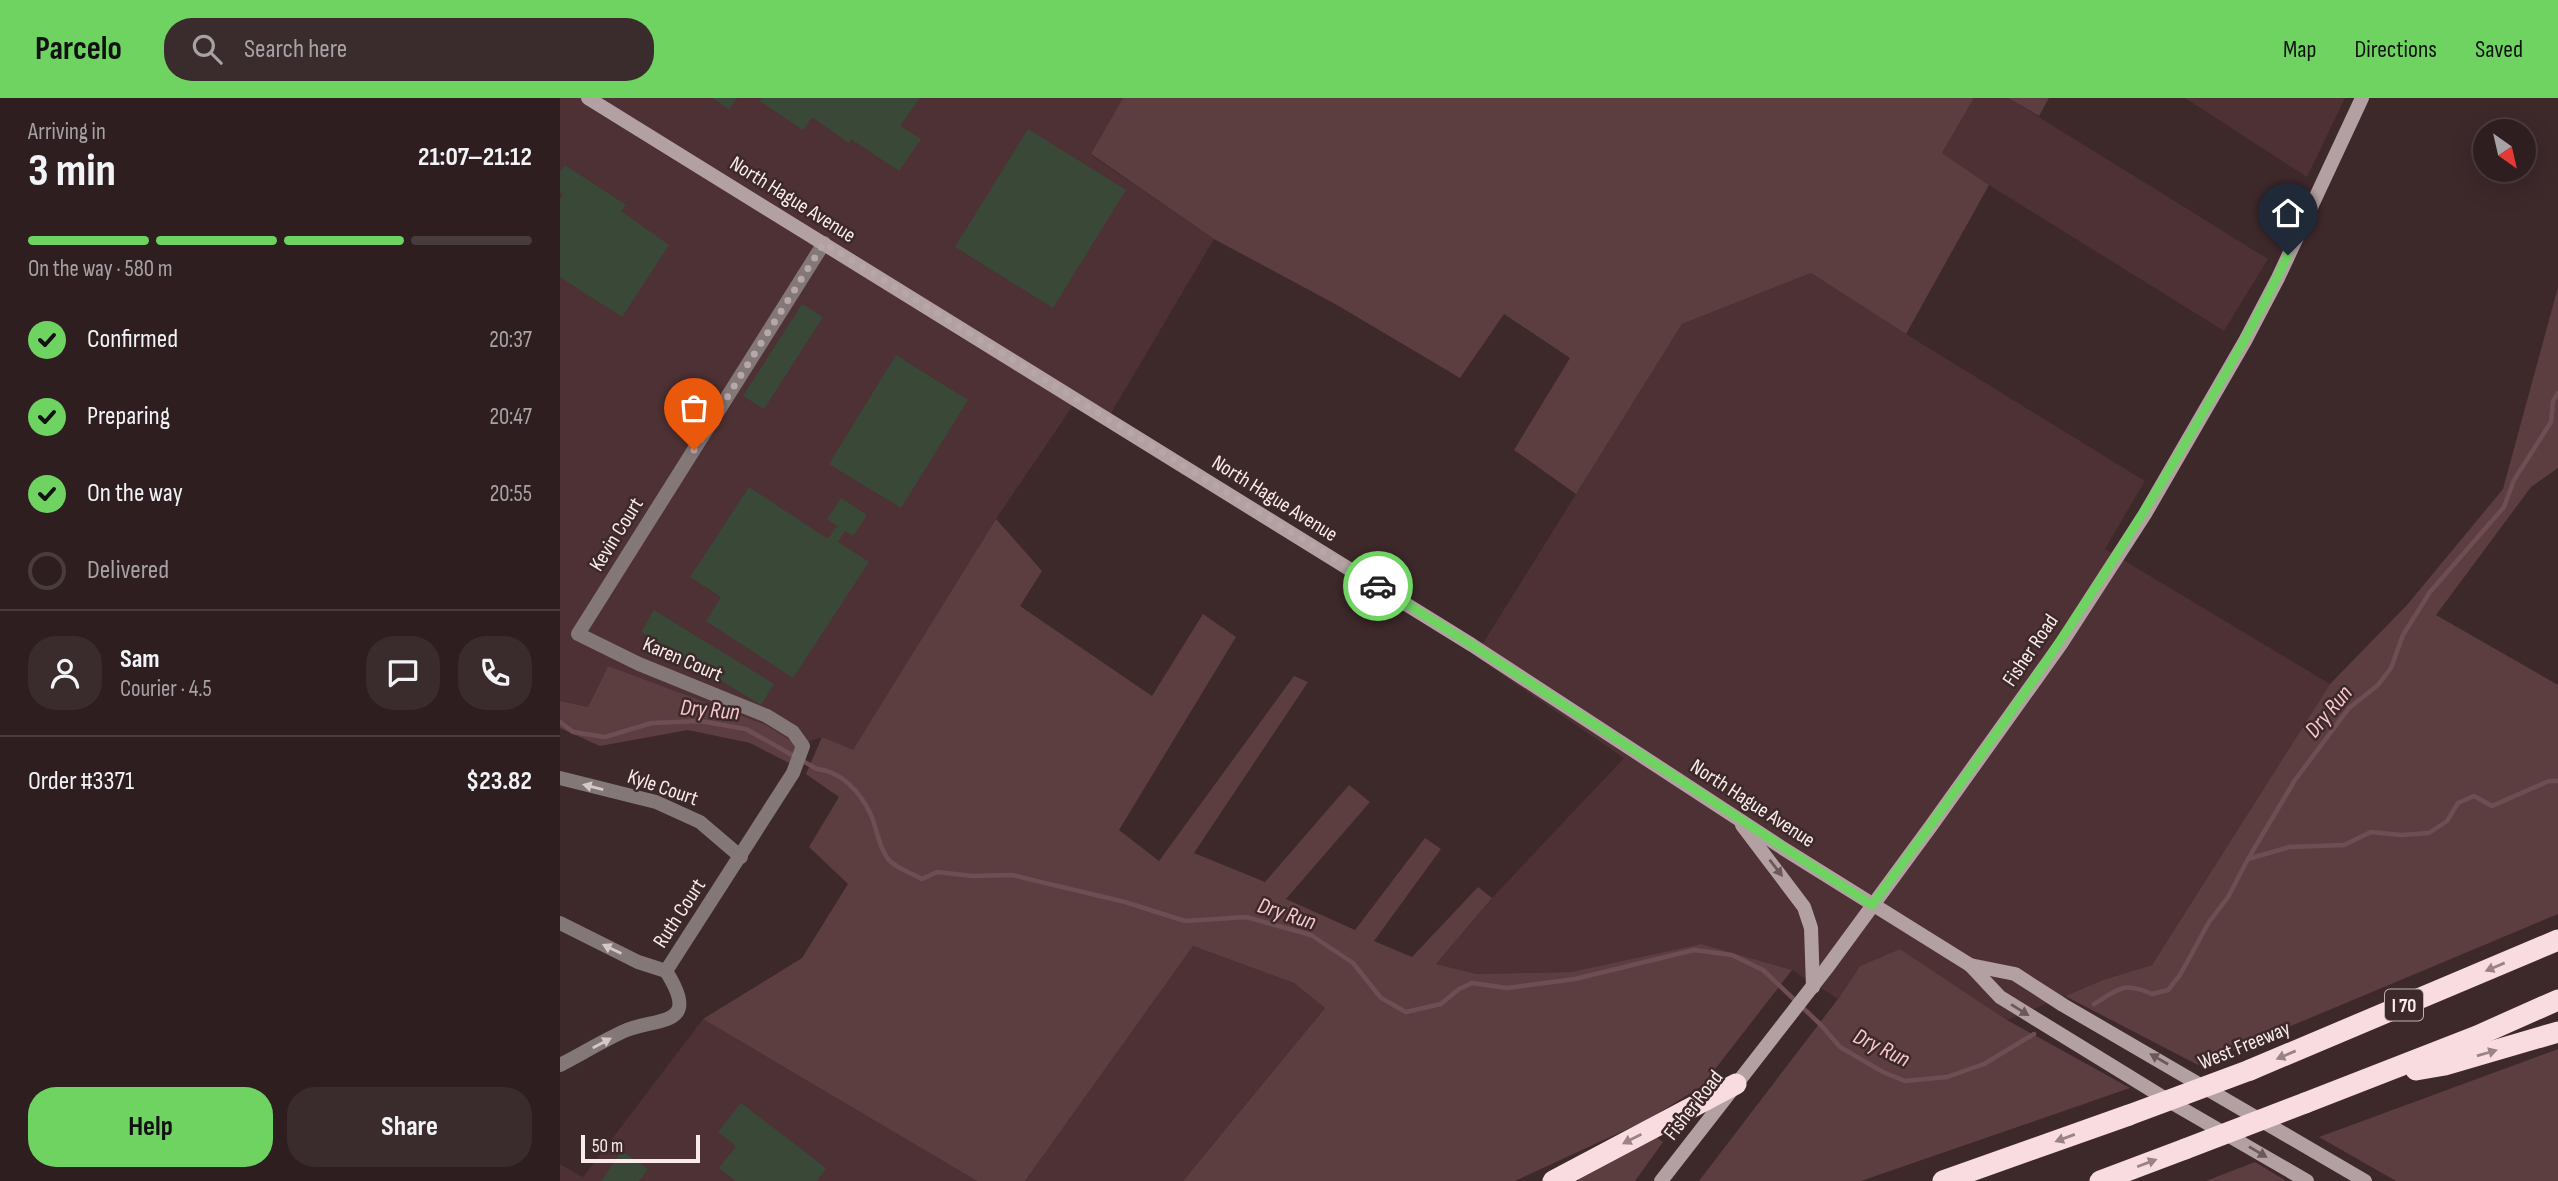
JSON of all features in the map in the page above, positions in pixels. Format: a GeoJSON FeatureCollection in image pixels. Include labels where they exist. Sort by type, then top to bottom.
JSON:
{"type":"FeatureCollection","features":[{"type":"Feature","properties":{"kind":"highway","name":"West Freeway"},"geometry":{"type":"LineString","coordinates":[[1943,1181],[2250,1070],[2558,940]]}},
{"type":"Feature","properties":{"kind":"highway"},"geometry":{"type":"LineString","coordinates":[[2100,1181],[2477,1036],[2558,999]]}},
{"type":"Feature","properties":{"kind":"highway"},"geometry":{"type":"LineString","coordinates":[[2372,1077],[2445,1065],[2558,1032]]}},
{"type":"Feature","properties":{"kind":"highway"},"geometry":{"type":"LineString","coordinates":[[1553,1181],[1735,1084]]}},
{"type":"Feature","properties":{"kind":"main road","name":"North Hague Avenue"},"geometry":{"type":"LineString","coordinates":[[588,98],[1472,645],[1872,905],[1970,965],[2000,997],[2174,1104],[2307,1181]]}},
{"type":"Feature","properties":{"kind":"main road","name":"Fisher Road"},"geometry":{"type":"LineString","coordinates":[[1661,1181],[1813,987],[2054,653],[2145,513],[2245,341],[2278,278],[2362,98]]}},
{"type":"Feature","properties":{"kind":"main road"},"geometry":{"type":"LineString","coordinates":[[1734,815],[1804,907],[1811,928],[1813,987]]}},
{"type":"Feature","properties":{"kind":"main road","name":"North Hague Avenue"},"geometry":{"type":"LineString","coordinates":[[1970,965],[2015,974],[2365,1181]]}},
{"type":"Feature","properties":{"kind":"street","name":"Kevin Court"},"geometry":{"type":"LineString","coordinates":[[578,634],[824,243]]}},
{"type":"Feature","properties":{"kind":"street","name":"Karen Court"},"geometry":{"type":"LineString","coordinates":[[578,634],[639,664],[767,716],[793,732],[803,747]]}},
{"type":"Feature","properties":{"kind":"street","name":"Ruth Court"},"geometry":{"type":"LineString","coordinates":[[560,1065],[625,1030],[661,1023],[673,1017],[679,1006],[677,989],[666,971],[793,773],[803,747]]}},
{"type":"Feature","properties":{"kind":"street","name":"Kyle Court"},"geometry":{"type":"LineString","coordinates":[[560,778],[656,802],[700,822],[741,856]]}},
{"type":"Feature","properties":{"kind":"street"},"geometry":{"type":"LineString","coordinates":[[560,923],[638,962],[666,971]]}},
{"type":"Feature","properties":{"kind":"shaded area"},"geometry":{"type":"Polygon","coordinates":[[[560,98],[1123,98],[1091,155],[1214,239],[1107,420],[1076,401],[996,519],[853,751],[822,737],[798,745],[608,666],[588,707],[560,701],[560,98]]]}},
{"type":"Feature","properties":{"kind":"shaded area"},"geometry":{"type":"Polygon","coordinates":[[[1123,98],[1974,98],[1942,153],[1989,185],[1906,334],[1811,273],[1682,324],[1576,494],[1514,450],[1570,358],[1504,314],[1460,378],[1337,305],[1214,239],[1091,154],[1123,98]]]}},
{"type":"Feature","properties":{"kind":"shaded area"},"geometry":{"type":"Polygon","coordinates":[[[1974,98],[2008,98],[2268,259],[2224,331],[1942,153],[1974,98]]]}},
{"type":"Feature","properties":{"kind":"shaded area"},"geometry":{"type":"Polygon","coordinates":[[[2008,98],[2049,98],[2039,116],[2008,98]]]}},
{"type":"Feature","properties":{"kind":"shaded area"},"geometry":{"type":"Polygon","coordinates":[[[2185,98],[2345,98],[2307,177],[2185,98]]]}},
{"type":"Feature","properties":{"kind":"shaded area"},"geometry":{"type":"Polygon","coordinates":[[[1811,273],[2145,481],[2105,549],[2330,684],[2152,965],[2103,980],[2007,1020],[1900,949],[1860,966],[1838,999],[1792,970],[1701,944],[1571,972],[1475,974],[1436,964],[1492,898],[1624,758],[1475,656],[1682,324],[1811,273]]]}},
{"type":"Feature","properties":{"kind":"shaded area"},"geometry":{"type":"Polygon","coordinates":[[[2558,287],[2558,468],[2531,487],[2436,615],[2558,685],[2558,914],[2198,1065],[2065,996],[2103,980],[2152,965],[2330,684],[2407,605],[2503,489],[2558,287]]]}},
{"type":"Feature","properties":{"kind":"shaded area"},"geometry":{"type":"Polygon","coordinates":[[[996,519],[1042,571],[1020,606],[1152,696],[1203,614],[1236,637],[1119,830],[1159,861],[1294,676],[1308,682],[1194,853],[1265,882],[1349,785],[1370,802],[1286,899],[1355,930],[1425,838],[1441,849],[1374,941],[1412,957],[1478,887],[1492,898],[1436,964],[1476,974],[1571,972],[1701,944],[1792,970],[1702,1086],[1647,1120],[1515,1181],[1183,1181],[1325,1008],[1294,983],[1193,946],[1025,1181],[977,1181],[703,1019],[802,958],[848,884],[809,847],[839,797],[806,774],[822,737],[853,750],[996,519]]]}},
{"type":"Feature","properties":{"kind":"shaded area"},"geometry":{"type":"Polygon","coordinates":[[[608,666],[766,725],[798,745],[789,763],[750,743],[688,730],[600,746],[560,728],[560,701],[588,707],[608,666]]]}},
{"type":"Feature","properties":{"kind":"shaded area"},"geometry":{"type":"Polygon","coordinates":[[[1193,946],[1294,983],[1325,1008],[1183,1181],[1025,1181],[1193,946]]]}},
{"type":"Feature","properties":{"kind":"shaded area"},"geometry":{"type":"Polygon","coordinates":[[[1900,949],[2007,1020],[2130,1088],[1861,1181],[1699,1181],[1838,999],[1860,966],[1900,949]]]}},
{"type":"Feature","properties":{"kind":"shaded area"},"geometry":{"type":"Polygon","coordinates":[[[703,1019],[977,1181],[560,1181],[560,1164],[583,1177],[703,1019]]]}},
{"type":"Feature","properties":{"kind":"shaded area"},"geometry":{"type":"Polygon","coordinates":[[[2558,1049],[2558,1181],[2396,1181],[2319,1137],[2558,1049]]]}},
{"type":"Feature","properties":{"kind":"shaded area"},"geometry":{"type":"Polygon","coordinates":[[[1656,1137],[1663,1142],[1635,1181],[1575,1179],[1656,1137]]]}},
{"type":"Feature","properties":{"kind":"shaded area"},"geometry":{"type":"Polygon","coordinates":[[[2255,1162],[2286,1181],[2206,1181],[2255,1162]]]}},
{"type":"Feature","properties":{"kind":"building"},"geometry":{"type":"Polygon","coordinates":[[[712,98],[737,98],[729,109],[712,98]]]}},
{"type":"Feature","properties":{"kind":"building"},"geometry":{"type":"Polygon","coordinates":[[[762,98],[920,98],[900,126],[921,139],[899,171],[851,139],[849,143],[812,117],[803,130],[760,101],[762,98]]]}},
{"type":"Feature","properties":{"kind":"building"},"geometry":{"type":"Polygon","coordinates":[[[1028,129],[1126,190],[1053,308],[955,247],[1028,129]]]}},
{"type":"Feature","properties":{"kind":"building"},"geometry":{"type":"Polygon","coordinates":[[[565,165],[626,205],[621,211],[669,245],[622,317],[560,277],[560,199],[563,194],[560,192],[560,172],[565,165]]]}},
{"type":"Feature","properties":{"kind":"building"},"geometry":{"type":"Polygon","coordinates":[[[802,304],[823,317],[764,409],[743,396],[802,304]]]}},
{"type":"Feature","properties":{"kind":"building"},"geometry":{"type":"Polygon","coordinates":[[[896,355],[968,400],[901,508],[829,464],[896,355]]]}},
{"type":"Feature","properties":{"kind":"building"},"geometry":{"type":"Polygon","coordinates":[[[749,487],[828,539],[837,526],[827,519],[841,498],[867,515],[853,536],[845,531],[838,542],[869,562],[793,678],[706,621],[721,597],[690,577],[749,487]]]}},
{"type":"Feature","properties":{"kind":"building"},"geometry":{"type":"Polygon","coordinates":[[[654,610],[774,684],[761,705],[641,632],[654,610]]]}},
{"type":"Feature","properties":{"kind":"building"},"geometry":{"type":"Polygon","coordinates":[[[741,1103],[826,1168],[817,1181],[736,1181],[719,1168],[736,1146],[718,1132],[741,1103]]]}},
{"type":"Feature","properties":{"kind":"building"},"geometry":{"type":"Polygon","coordinates":[[[622,1151],[648,1169],[639,1181],[601,1181],[622,1151]]]}},
{"type":"Feature","properties":{"kind":"waterway","name":"Dry Run"},"geometry":{"type":"LineString","coordinates":[[2094,1004],[2127,987],[2152,994],[2168,990],[2180,975],[2295,780],[2349,708],[2378,685],[2391,668],[2403,635],[2430,592],[2504,507],[2514,480],[2551,422],[2553,401],[2558,393]]}},
{"type":"Feature","properties":{"kind":"waterway","name":"Dry Run"},"geometry":{"type":"LineString","coordinates":[[560,722],[573,732],[605,737],[652,723],[700,721],[746,729],[817,769],[842,778],[861,798],[870,813],[888,859],[899,868],[922,879],[937,872],[972,876],[1012,875],[1125,902],[1185,921],[1246,917],[1311,935],[1353,963],[1381,998],[1406,1012],[1441,1004],[1459,989],[1472,983],[1507,988],[1575,979],[1694,950],[1732,955],[1763,970],[1821,1025],[1840,1047],[1883,1072],[1905,1081],[1947,1077],[1984,1064],[2034,1034]]}},
{"type":"Feature","properties":{"kind":"waterway"},"geometry":{"type":"LineString","coordinates":[[2248,859],[2289,847],[2344,845],[2371,832],[2401,835],[2429,833],[2447,821],[2458,803],[2474,796],[2492,806],[2549,781],[2558,781]]}},
{"type":"Feature","properties":{"kind":"way so far"},"geometry":{"type":"LineString","coordinates":[[694,450],[824,243],[1378,586]]}},
{"type":"Feature","properties":{"kind":"route"},"geometry":{"type":"LineString","coordinates":[[1378,586],[1872,905],[2029,689],[2145,513],[2245,341],[2288,255]]}}]}
